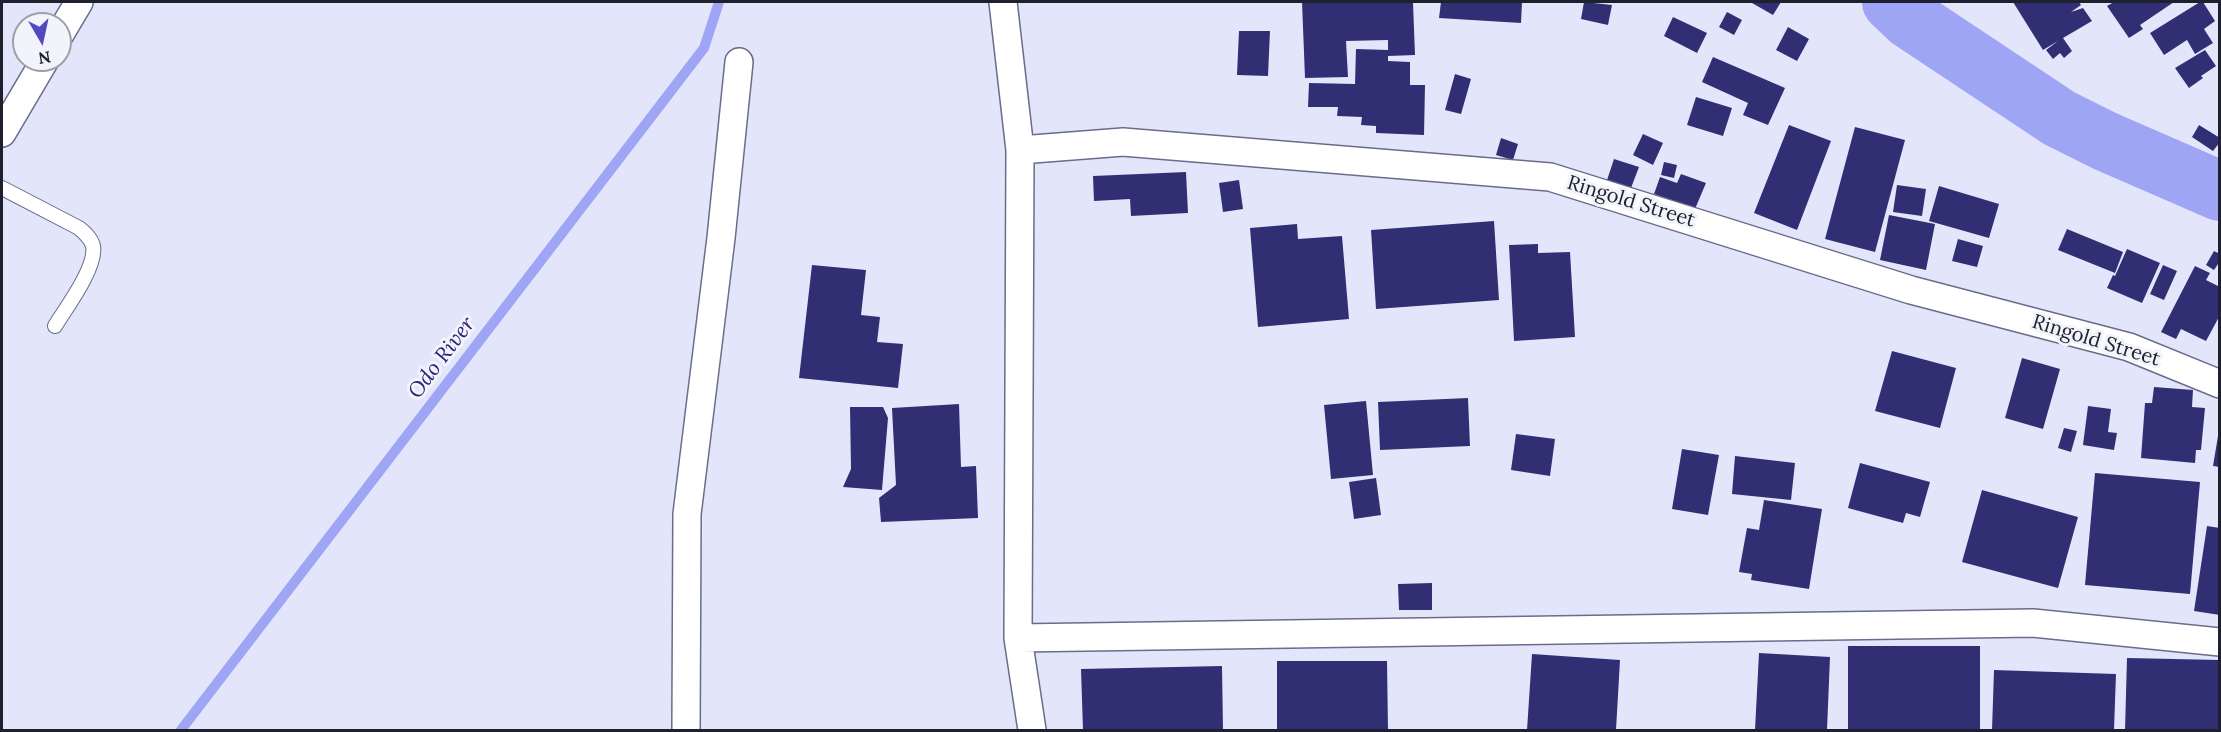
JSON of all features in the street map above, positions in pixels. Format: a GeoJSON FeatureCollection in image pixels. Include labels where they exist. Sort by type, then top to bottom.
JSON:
{"type":"FeatureCollection","features":[{"type":"Feature","properties":{"kind":"street"},"geometry":{"type":"LineString","coordinates":[[1003,2],[1020,150],[1018,638],[1032,730]]}},
{"type":"Feature","properties":{"kind":"street"},"geometry":{"type":"LineString","coordinates":[[686,730],[687,514],[721,238],[739,62]]}},
{"type":"Feature","properties":{"kind":"street"},"geometry":{"type":"LineString","coordinates":[[2,133],[38,72]]}},
{"type":"Feature","properties":{"kind":"street","name":"Ringold Street"},"geometry":{"type":"LineString","coordinates":[[1020,150],[1123,142],[1550,177],[1911,290],[2129,347],[2220,384]]}},
{"type":"Feature","properties":{"kind":"street"},"geometry":{"type":"LineString","coordinates":[[1018,638],[2033,623],[2220,642]]}},
{"type":"Feature","properties":{"kind":"lane"},"geometry":{"type":"LineString","coordinates":[[2,188],[79,228],[88,236],[93,247],[92,263],[55,326]]}},
{"type":"Feature","properties":{"kind":"building"},"geometry":{"type":"Polygon","coordinates":[[[1302,2],[1413,2],[1415,55],[1388,56],[1388,61],[1410,62],[1410,85],[1425,85],[1424,135],[1376,133],[1376,126],[1361,125],[1362,117],[1337,116],[1338,107],[1308,107],[1309,83],[1355,84],[1356,49],[1388,50],[1388,40],[1346,41],[1348,77],[1305,78],[1302,2]]]}},
{"type":"Feature","properties":{"kind":"building"},"geometry":{"type":"Polygon","coordinates":[[[1441,2],[1522,2],[1521,23],[1439,18],[1441,2]]]}},
{"type":"Feature","properties":{"kind":"building"},"geometry":{"type":"Polygon","coordinates":[[[1584,2],[1612,5],[1608,25],[1581,19],[1584,2]]]}},
{"type":"Feature","properties":{"kind":"building"},"geometry":{"type":"Polygon","coordinates":[[[1753,2],[1781,2],[1773,15],[1753,2]]]}},
{"type":"Feature","properties":{"kind":"building"},"geometry":{"type":"Polygon","coordinates":[[[2013,2],[2079,2],[2081,5],[2071,12],[2083,8],[2092,21],[2063,38],[2072,51],[2064,58],[2060,53],[2053,59],[2046,50],[2058,41],[2043,50],[2013,2]]]}},
{"type":"Feature","properties":{"kind":"building"},"geometry":{"type":"Polygon","coordinates":[[[2114,2],[2174,2],[2140,25],[2143,29],[2129,38],[2107,6],[2114,2]]]}},
{"type":"Feature","properties":{"kind":"building"},"geometry":{"type":"Polygon","coordinates":[[[2203,2],[2215,21],[2204,29],[2213,43],[2195,54],[2187,40],[2164,55],[2150,33],[2203,2]]]}},
{"type":"Feature","properties":{"kind":"building"},"geometry":{"type":"Polygon","coordinates":[[[1727,12],[1742,20],[1734,35],[1719,27],[1727,12]]]}},
{"type":"Feature","properties":{"kind":"building"},"geometry":{"type":"Polygon","coordinates":[[[1673,17],[1707,33],[1697,53],[1664,36],[1673,17]]]}},
{"type":"Feature","properties":{"kind":"building"},"geometry":{"type":"Polygon","coordinates":[[[1788,27],[1809,39],[1797,61],[1776,50],[1788,27]]]}},
{"type":"Feature","properties":{"kind":"building"},"geometry":{"type":"Polygon","coordinates":[[[1239,31],[1270,31],[1268,76],[1237,75],[1239,31]]]}},
{"type":"Feature","properties":{"kind":"building"},"geometry":{"type":"Polygon","coordinates":[[[2205,50],[2216,66],[2189,88],[2175,68],[2205,50]]]}},
{"type":"Feature","properties":{"kind":"building"},"geometry":{"type":"Polygon","coordinates":[[[1713,57],[1785,88],[1768,125],[1743,115],[1748,103],[1702,82],[1713,57]]]}},
{"type":"Feature","properties":{"kind":"building"},"geometry":{"type":"Polygon","coordinates":[[[1455,74],[1471,79],[1461,114],[1445,110],[1455,74]]]}},
{"type":"Feature","properties":{"kind":"building"},"geometry":{"type":"Polygon","coordinates":[[[1696,97],[1732,108],[1723,136],[1687,125],[1696,97]]]}},
{"type":"Feature","properties":{"kind":"building"},"geometry":{"type":"Polygon","coordinates":[[[1789,125],[1831,141],[1797,230],[1754,213],[1789,125]]]}},
{"type":"Feature","properties":{"kind":"building"},"geometry":{"type":"Polygon","coordinates":[[[2199,125],[2220,138],[2220,142],[2213,151],[2192,137],[2199,125]]]}},
{"type":"Feature","properties":{"kind":"building"},"geometry":{"type":"Polygon","coordinates":[[[1855,127],[1905,140],[1875,252],[1825,239],[1855,127]]]}},
{"type":"Feature","properties":{"kind":"building"},"geometry":{"type":"Polygon","coordinates":[[[1643,134],[1663,143],[1653,165],[1633,155],[1643,134]]]}},
{"type":"Feature","properties":{"kind":"building"},"geometry":{"type":"Polygon","coordinates":[[[1501,138],[1518,144],[1513,160],[1496,155],[1501,138]]]}},
{"type":"Feature","properties":{"kind":"building"},"geometry":{"type":"Polygon","coordinates":[[[1614,159],[1639,167],[1631,188],[1607,180],[1614,159]]]}},
{"type":"Feature","properties":{"kind":"building"},"geometry":{"type":"Polygon","coordinates":[[[1664,162],[1677,165],[1674,178],[1661,175],[1664,162]]]}},
{"type":"Feature","properties":{"kind":"building"},"geometry":{"type":"Polygon","coordinates":[[[1186,172],[1188,213],[1131,216],[1130,199],[1094,201],[1093,176],[1186,172]]]}},
{"type":"Feature","properties":{"kind":"building"},"geometry":{"type":"Polygon","coordinates":[[[1681,174],[1706,183],[1695,209],[1654,194],[1660,177],[1677,183],[1681,174]]]}},
{"type":"Feature","properties":{"kind":"building"},"geometry":{"type":"Polygon","coordinates":[[[1239,180],[1243,209],[1223,212],[1219,183],[1239,180]]]}},
{"type":"Feature","properties":{"kind":"building"},"geometry":{"type":"Polygon","coordinates":[[[1897,185],[1926,189],[1922,216],[1893,212],[1897,185]]]}},
{"type":"Feature","properties":{"kind":"building"},"geometry":{"type":"Polygon","coordinates":[[[1939,186],[1999,204],[1989,238],[1929,221],[1939,186]]]}},
{"type":"Feature","properties":{"kind":"building"},"geometry":{"type":"Polygon","coordinates":[[[1889,215],[1935,224],[1926,270],[1880,260],[1889,215]]]}},
{"type":"Feature","properties":{"kind":"building"},"geometry":{"type":"Polygon","coordinates":[[[1494,221],[1499,300],[1376,309],[1371,230],[1494,221]]]}},
{"type":"Feature","properties":{"kind":"building"},"geometry":{"type":"Polygon","coordinates":[[[1297,224],[1298,239],[1342,236],[1349,319],[1258,327],[1250,228],[1297,224]]]}},
{"type":"Feature","properties":{"kind":"building"},"geometry":{"type":"Polygon","coordinates":[[[2067,229],[2123,252],[2115,273],[2058,250],[2067,229]]]}},
{"type":"Feature","properties":{"kind":"building"},"geometry":{"type":"Polygon","coordinates":[[[1958,239],[1983,246],[1977,267],[1952,261],[1958,239]]]}},
{"type":"Feature","properties":{"kind":"building"},"geometry":{"type":"Polygon","coordinates":[[[1538,244],[1538,253],[1570,252],[1575,337],[1514,341],[1509,245],[1538,244]]]}},
{"type":"Feature","properties":{"kind":"building"},"geometry":{"type":"Polygon","coordinates":[[[2127,249],[2160,263],[2142,303],[2107,288],[2127,249]]]}},
{"type":"Feature","properties":{"kind":"building"},"geometry":{"type":"Polygon","coordinates":[[[2214,251],[2220,254],[2220,261],[2214,270],[2206,265],[2214,251]]]}},
{"type":"Feature","properties":{"kind":"building"},"geometry":{"type":"Polygon","coordinates":[[[812,265],[866,270],[861,315],[880,317],[877,342],[903,344],[898,388],[799,378],[812,265]]]}},
{"type":"Feature","properties":{"kind":"building"},"geometry":{"type":"Polygon","coordinates":[[[2163,265],[2177,271],[2164,300],[2150,294],[2163,265]]]}},
{"type":"Feature","properties":{"kind":"building"},"geometry":{"type":"Polygon","coordinates":[[[2195,266],[2210,273],[2206,280],[2220,287],[2220,315],[2206,341],[2181,329],[2176,339],[2161,332],[2195,266]]]}},
{"type":"Feature","properties":{"kind":"building"},"geometry":{"type":"Polygon","coordinates":[[[1892,351],[1956,368],[1940,428],[1875,411],[1892,351]]]}},
{"type":"Feature","properties":{"kind":"building"},"geometry":{"type":"Polygon","coordinates":[[[2022,358],[2060,369],[2043,429],[2005,418],[2022,358]]]}},
{"type":"Feature","properties":{"kind":"building"},"geometry":{"type":"Polygon","coordinates":[[[2154,387],[2193,390],[2192,407],[2205,408],[2201,450],[2196,450],[2195,463],[2141,458],[2145,403],[2152,403],[2154,387]]]}},
{"type":"Feature","properties":{"kind":"building"},"geometry":{"type":"Polygon","coordinates":[[[1468,398],[1470,446],[1380,450],[1378,402],[1468,398]]]}},
{"type":"Feature","properties":{"kind":"building"},"geometry":{"type":"Polygon","coordinates":[[[1366,401],[1373,475],[1331,479],[1324,405],[1366,401]]]}},
{"type":"Feature","properties":{"kind":"building"},"geometry":{"type":"Polygon","coordinates":[[[959,404],[961,467],[976,466],[978,518],[881,522],[879,498],[896,485],[892,408],[959,404]]]}},
{"type":"Feature","properties":{"kind":"building"},"geometry":{"type":"Polygon","coordinates":[[[2088,406],[2111,409],[2108,432],[2117,433],[2114,450],[2083,445],[2088,406]]]}},
{"type":"Feature","properties":{"kind":"building"},"geometry":{"type":"Polygon","coordinates":[[[850,407],[883,407],[888,418],[882,490],[843,487],[851,469],[850,407]]]}},
{"type":"Feature","properties":{"kind":"building"},"geometry":{"type":"Polygon","coordinates":[[[2064,428],[2077,431],[2071,452],[2058,448],[2064,428]]]}},
{"type":"Feature","properties":{"kind":"building"},"geometry":{"type":"Polygon","coordinates":[[[1516,434],[1555,439],[1550,476],[1511,470],[1516,434]]]}},
{"type":"Feature","properties":{"kind":"building"},"geometry":{"type":"Polygon","coordinates":[[[2218,436],[2220,436],[2220,467],[2213,466],[2218,436]]]}},
{"type":"Feature","properties":{"kind":"building"},"geometry":{"type":"Polygon","coordinates":[[[1682,449],[1719,455],[1708,515],[1672,509],[1682,449]]]}},
{"type":"Feature","properties":{"kind":"building"},"geometry":{"type":"Polygon","coordinates":[[[1735,456],[1795,463],[1791,500],[1732,494],[1735,456]]]}},
{"type":"Feature","properties":{"kind":"building"},"geometry":{"type":"Polygon","coordinates":[[[1860,463],[1930,482],[1920,517],[1906,513],[1903,523],[1848,508],[1860,463]]]}},
{"type":"Feature","properties":{"kind":"building"},"geometry":{"type":"Polygon","coordinates":[[[2095,473],[2200,482],[2190,594],[2085,585],[2095,473]]]}},
{"type":"Feature","properties":{"kind":"building"},"geometry":{"type":"Polygon","coordinates":[[[1376,478],[1381,515],[1354,519],[1349,482],[1376,478]]]}},
{"type":"Feature","properties":{"kind":"building"},"geometry":{"type":"Polygon","coordinates":[[[1982,490],[2078,517],[2058,588],[1962,562],[1982,490]]]}},
{"type":"Feature","properties":{"kind":"building"},"geometry":{"type":"Polygon","coordinates":[[[1764,500],[1822,509],[1809,589],[1751,580],[1752,574],[1739,572],[1747,528],[1759,530],[1764,500]]]}},
{"type":"Feature","properties":{"kind":"building"},"geometry":{"type":"Polygon","coordinates":[[[2207,526],[2220,528],[2220,615],[2194,611],[2207,526]]]}},
{"type":"Feature","properties":{"kind":"building"},"geometry":{"type":"Polygon","coordinates":[[[1432,583],[1432,610],[1399,610],[1398,584],[1432,583]]]}},
{"type":"Feature","properties":{"kind":"building"},"geometry":{"type":"Polygon","coordinates":[[[1848,646],[1980,646],[1980,730],[1848,730],[1848,646]]]}},
{"type":"Feature","properties":{"kind":"building"},"geometry":{"type":"Polygon","coordinates":[[[1759,653],[1830,657],[1827,730],[1755,730],[1759,653]]]}},
{"type":"Feature","properties":{"kind":"building"},"geometry":{"type":"Polygon","coordinates":[[[1532,654],[1620,660],[1616,730],[1527,730],[1532,654]]]}},
{"type":"Feature","properties":{"kind":"building"},"geometry":{"type":"Polygon","coordinates":[[[2127,658],[2220,660],[2220,730],[2125,730],[2127,658]]]}},
{"type":"Feature","properties":{"kind":"building"},"geometry":{"type":"Polygon","coordinates":[[[1277,661],[1387,661],[1388,730],[1277,730],[1277,661]]]}},
{"type":"Feature","properties":{"kind":"building"},"geometry":{"type":"Polygon","coordinates":[[[1222,666],[1223,730],[1083,730],[1081,669],[1222,666]]]}},
{"type":"Feature","properties":{"kind":"building"},"geometry":{"type":"Polygon","coordinates":[[[1994,670],[2116,674],[2114,730],[1992,730],[1994,670]]]}},
{"type":"Feature","properties":{"kind":"waterway","name":"Odo River"},"geometry":{"type":"LineString","coordinates":[[181,730],[704,48],[719,2]]}},
{"type":"Feature","properties":{"kind":"waterway"},"geometry":{"type":"LineString","coordinates":[[1892,2],[1910,19],[2059,118],[2105,141],[2220,191]]}}]}
